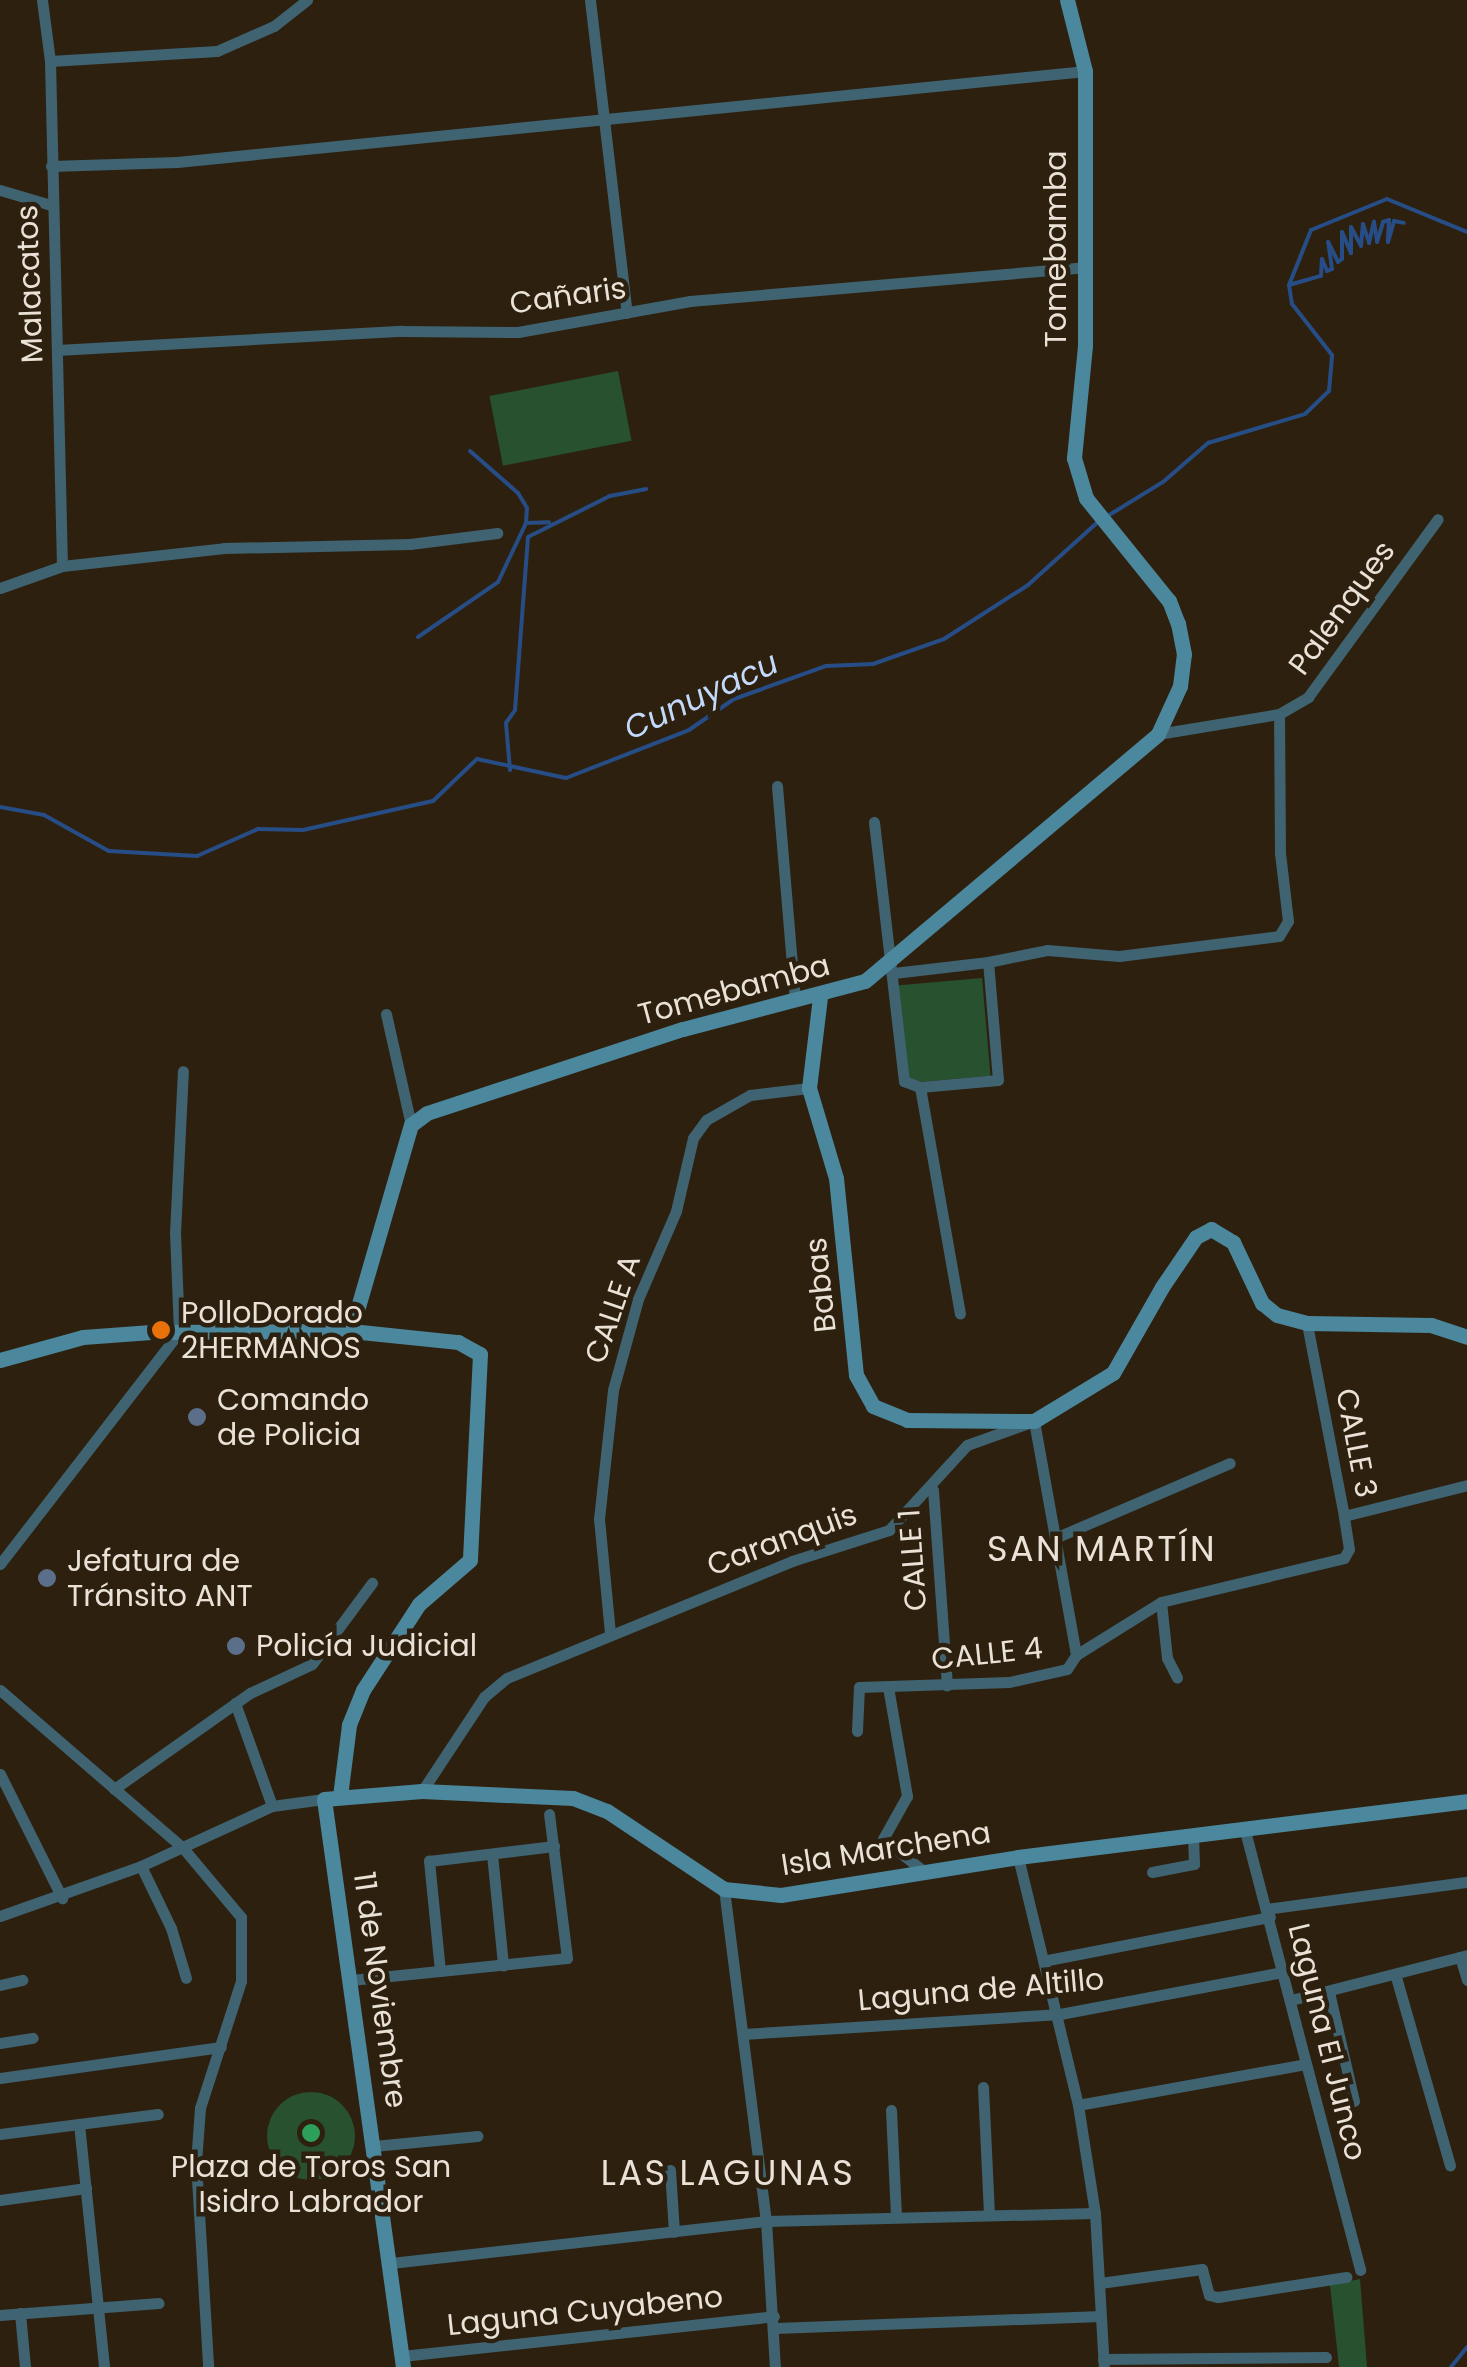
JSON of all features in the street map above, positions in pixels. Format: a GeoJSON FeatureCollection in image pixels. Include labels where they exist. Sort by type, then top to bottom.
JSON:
{"type":"FeatureCollection","features":[{"type":"Feature","properties":{"kind":"street","name":"Malacatos"},"geometry":{"type":"LineString","coordinates":[[42,0],[50,61],[62,566]]}},
{"type":"Feature","properties":{"kind":"street"},"geometry":{"type":"LineString","coordinates":[[50,61],[216,51],[274,26],[307,0]]}},
{"type":"Feature","properties":{"kind":"street"},"geometry":{"type":"LineString","coordinates":[[590,0],[599,119],[628,314]]}},
{"type":"Feature","properties":{"kind":"street","name":"Tomebamba"},"geometry":{"type":"LineString","coordinates":[[411,1125],[427,1113],[683,1029],[820,996],[892,969],[1158,734],[1180,686],[1184,654],[1178,624],[1170,601],[1086,498],[1074,458],[1085,268],[1085,71],[1067,0]]}},
{"type":"Feature","properties":{"kind":"street"},"geometry":{"type":"LineString","coordinates":[[51,166],[178,162],[1085,71]]}},
{"type":"Feature","properties":{"kind":"street"},"geometry":{"type":"LineString","coordinates":[[0,190],[52,205]]}},
{"type":"Feature","properties":{"kind":"street","name":"Cañaris"},"geometry":{"type":"LineString","coordinates":[[57,350],[401,331],[518,332],[690,302],[1085,268]]}},
{"type":"Feature","properties":{"kind":"street","name":"Palenques"},"geometry":{"type":"LineString","coordinates":[[1158,734],[1279,714],[1308,697],[1438,520]]}},
{"type":"Feature","properties":{"kind":"street"},"geometry":{"type":"LineString","coordinates":[[0,588],[62,566],[224,548],[410,544],[497,533]]}},
{"type":"Feature","properties":{"kind":"street"},"geometry":{"type":"LineString","coordinates":[[892,969],[988,962],[1047,950],[1119,956],[1278,936],[1288,921],[1280,853],[1279,714]]}},
{"type":"Feature","properties":{"kind":"street"},"geometry":{"type":"LineString","coordinates":[[776,786],[795,1000]]}},
{"type":"Feature","properties":{"kind":"street"},"geometry":{"type":"LineString","coordinates":[[874,822],[903,1075],[920,1087],[998,1080],[988,962]]}},
{"type":"Feature","properties":{"kind":"street","name":"Babas"},"geometry":{"type":"LineString","coordinates":[[820,996],[809,1088],[836,1178],[862,1390],[874,1406],[907,1420],[1034,1421]]}},
{"type":"Feature","properties":{"kind":"street"},"geometry":{"type":"LineString","coordinates":[[0,1360],[83,1337],[180,1332],[350,1332],[411,1125],[386,1014]]}},
{"type":"Feature","properties":{"kind":"street"},"geometry":{"type":"LineString","coordinates":[[0,1564],[180,1332],[175,1232],[183,1071]]}},
{"type":"Feature","properties":{"kind":"street"},"geometry":{"type":"LineString","coordinates":[[920,1087],[960,1314]]}},
{"type":"Feature","properties":{"kind":"street","name":"CALLE A"},"geometry":{"type":"LineString","coordinates":[[610,1633],[599,1519],[613,1390],[638,1299],[676,1212],[693,1138],[706,1120],[750,1095],[809,1088]]}},
{"type":"Feature","properties":{"kind":"street","name":"Caranquis"},"geometry":{"type":"LineString","coordinates":[[422,1791],[484,1698],[506,1678],[792,1560],[872,1538],[933,1490],[967,1445],[1034,1421],[1113,1373],[1162,1287],[1196,1237],[1210,1229],[1234,1242],[1268,1310],[1307,1323],[1408,1323],[1467,1337]]}},
{"type":"Feature","properties":{"kind":"street","name":"CALLE 3"},"geometry":{"type":"LineString","coordinates":[[1307,1323],[1349,1552],[1330,1562]]}},
{"type":"Feature","properties":{"kind":"street","name":"11 de Noviembre"},"geometry":{"type":"LineString","coordinates":[[350,1332],[458,1342],[480,1354],[470,1560],[419,1604],[363,1690],[349,1725],[332,1797],[351,1980],[402,2361]]}},
{"type":"Feature","properties":{"kind":"street"},"geometry":{"type":"LineString","coordinates":[[1034,1421],[1076,1655]]}},
{"type":"Feature","properties":{"kind":"street"},"geometry":{"type":"LineString","coordinates":[[1054,1538],[1230,1463]]}},
{"type":"Feature","properties":{"kind":"street"},"geometry":{"type":"LineString","coordinates":[[1344,1516],[1467,1485]]}},
{"type":"Feature","properties":{"kind":"street","name":"CALLE 1"},"geometry":{"type":"LineString","coordinates":[[933,1490],[947,1686]]}},
{"type":"Feature","properties":{"kind":"street","name":"CALLE 4"},"geometry":{"type":"LineString","coordinates":[[857,1731],[856,1691],[862,1686],[947,1686],[1067,1669],[1076,1655],[1161,1602],[1330,1562]]}},
{"type":"Feature","properties":{"kind":"street"},"geometry":{"type":"LineString","coordinates":[[114,1789],[235,1704],[312,1664],[372,1582]]}},
{"type":"Feature","properties":{"kind":"street"},"geometry":{"type":"LineString","coordinates":[[1161,1602],[1168,1658],[1177,1678]]}},
{"type":"Feature","properties":{"kind":"street"},"geometry":{"type":"LineString","coordinates":[[888,1687],[906,1800],[883,1839],[926,1872]]}},
{"type":"Feature","properties":{"kind":"street"},"geometry":{"type":"LineString","coordinates":[[0,1690],[183,1848],[241,1916],[241,1981],[200,2108],[196,2162],[208,2367]]}},
{"type":"Feature","properties":{"kind":"street"},"geometry":{"type":"LineString","coordinates":[[235,1704],[272,1806]]}},
{"type":"Feature","properties":{"kind":"street"},"geometry":{"type":"LineString","coordinates":[[0,1774],[62,1898]]}},
{"type":"Feature","properties":{"kind":"street"},"geometry":{"type":"LineString","coordinates":[[0,1916],[62,1898],[272,1806],[422,1791],[574,1798],[607,1811],[724,1890],[766,2221],[774,2367]]}},
{"type":"Feature","properties":{"kind":"street","name":"Isla Marchena"},"geometry":{"type":"LineString","coordinates":[[724,1890],[812,1893],[1018,1857],[1467,1801]]}},
{"type":"Feature","properties":{"kind":"street"},"geometry":{"type":"LineString","coordinates":[[351,1980],[504,1965],[570,1954],[549,1814]]}},
{"type":"Feature","properties":{"kind":"street","name":"Laguna El Junco"},"geometry":{"type":"LineString","coordinates":[[1244,1828],[1360,2270]]}},
{"type":"Feature","properties":{"kind":"street"},"geometry":{"type":"LineString","coordinates":[[1152,1872],[1194,1864],[1193,1834]]}},
{"type":"Feature","properties":{"kind":"street"},"geometry":{"type":"LineString","coordinates":[[440,1971],[428,1865],[554,1846]]}},
{"type":"Feature","properties":{"kind":"street"},"geometry":{"type":"LineString","coordinates":[[492,1854],[504,1965]]}},
{"type":"Feature","properties":{"kind":"street"},"geometry":{"type":"LineString","coordinates":[[1018,1857],[1048,1960],[1078,2105],[1095,2213],[1103,2363],[1326,2358]]}},
{"type":"Feature","properties":{"kind":"street"},"geometry":{"type":"LineString","coordinates":[[141,1866],[171,1928],[186,1978]]}},
{"type":"Feature","properties":{"kind":"street"},"geometry":{"type":"LineString","coordinates":[[1048,1960],[1268,1913],[1467,1882]]}},
{"type":"Feature","properties":{"kind":"street"},"geometry":{"type":"LineString","coordinates":[[1291,2000],[1464,1956],[1467,1980]]}},
{"type":"Feature","properties":{"kind":"street","name":"Laguna de Altillo"},"geometry":{"type":"LineString","coordinates":[[742,2034],[1060,2014],[1282,1972]]}},
{"type":"Feature","properties":{"kind":"street"},"geometry":{"type":"LineString","coordinates":[[1396,1976],[1450,2165]]}},
{"type":"Feature","properties":{"kind":"street"},"geometry":{"type":"LineString","coordinates":[[0,1985],[22,1980]]}},
{"type":"Feature","properties":{"kind":"street"},"geometry":{"type":"LineString","coordinates":[[1329,1992],[1354,2100]]}},
{"type":"Feature","properties":{"kind":"street"},"geometry":{"type":"LineString","coordinates":[[0,2043],[33,2038]]}},
{"type":"Feature","properties":{"kind":"street"},"geometry":{"type":"LineString","coordinates":[[0,2078],[221,2047]]}},
{"type":"Feature","properties":{"kind":"street"},"geometry":{"type":"LineString","coordinates":[[1078,2105],[1305,2064]]}},
{"type":"Feature","properties":{"kind":"street"},"geometry":{"type":"LineString","coordinates":[[983,2087],[989,2214]]}},
{"type":"Feature","properties":{"kind":"street"},"geometry":{"type":"LineString","coordinates":[[891,2110],[896,2215]]}},
{"type":"Feature","properties":{"kind":"street"},"geometry":{"type":"LineString","coordinates":[[0,2134],[158,2114]]}},
{"type":"Feature","properties":{"kind":"street"},"geometry":{"type":"LineString","coordinates":[[78,2124],[104,2367]]}},
{"type":"Feature","properties":{"kind":"street"},"geometry":{"type":"LineString","coordinates":[[374,2146],[478,2136]]}},
{"type":"Feature","properties":{"kind":"street"},"geometry":{"type":"LineString","coordinates":[[670,2170],[674,2232]]}},
{"type":"Feature","properties":{"kind":"street"},"geometry":{"type":"LineString","coordinates":[[0,2200],[86,2188]]}},
{"type":"Feature","properties":{"kind":"street"},"geometry":{"type":"LineString","coordinates":[[391,2263],[766,2221],[1095,2213]]}},
{"type":"Feature","properties":{"kind":"street"},"geometry":{"type":"LineString","coordinates":[[1100,2282],[1202,2269],[1209,2295],[1218,2297],[1346,2277]]}},
{"type":"Feature","properties":{"kind":"street"},"geometry":{"type":"LineString","coordinates":[[0,2314],[159,2303]]}},
{"type":"Feature","properties":{"kind":"street"},"geometry":{"type":"LineString","coordinates":[[20,2313],[26,2367]]}},
{"type":"Feature","properties":{"kind":"street","name":"Laguna Cuyabeno"},"geometry":{"type":"LineString","coordinates":[[402,2361],[774,2322],[1101,2316]]}},
{"type":"Feature","properties":{"kind":"green space"},"geometry":{"type":"Polygon","coordinates":[[[618,371],[632,441],[503,466],[489,396],[618,371]]]}},
{"type":"Feature","properties":{"kind":"green space"},"geometry":{"type":"Polygon","coordinates":[[[982,978],[991,1076],[902,1083],[893,986],[982,978]]]}},
{"type":"Feature","properties":{"kind":"green space","name":"Plaza de Toros San Isidro Labrador"},"geometry":{"type":"Polygon","coordinates":[[[311,2092],[328,2095],[342,2105],[352,2119],[352,2153],[342,2167],[328,2177],[311,2180],[294,2177],[280,2167],[270,2153],[267,2136],[270,2119],[280,2105],[294,2095],[311,2092]]]}},
{"type":"Feature","properties":{"kind":"green space"},"geometry":{"type":"Polygon","coordinates":[[[1360,2279],[1367,2367],[1339,2367],[1330,2285],[1360,2279]]]}},
{"type":"Feature","properties":{"kind":"waterway","name":"Cunuyacu"},"geometry":{"type":"LineString","coordinates":[[1106,517],[1163,482],[1208,443],[1305,414],[1329,391],[1332,355],[1292,304],[1289,285],[1311,230],[1387,199],[1467,232]]}},
{"type":"Feature","properties":{"kind":"waterway"},"geometry":{"type":"LineString","coordinates":[[1289,285],[1321,276],[1322,259],[1327,271],[1332,269],[1328,242],[1338,262],[1342,259],[1342,232],[1351,253],[1351,227],[1361,246],[1363,224],[1369,243],[1374,222],[1377,242],[1383,222],[1389,220],[1388,242],[1394,221],[1404,223]]}},
{"type":"Feature","properties":{"kind":"waterway"},"geometry":{"type":"LineString","coordinates":[[470,451],[518,493],[527,508],[526,523],[549,522]]}},
{"type":"Feature","properties":{"kind":"waterway"},"geometry":{"type":"LineString","coordinates":[[510,770],[506,723],[515,710],[528,537],[610,496],[646,489]]}},
{"type":"Feature","properties":{"kind":"waterway","name":"Cunuyacu"},"geometry":{"type":"LineString","coordinates":[[0,807],[44,815],[109,851],[197,856],[258,829],[303,830],[433,801],[477,759],[566,778],[689,730],[734,699],[826,666],[873,664],[944,639],[1028,585],[1098,522]]}},
{"type":"Feature","properties":{"kind":"waterway"},"geometry":{"type":"LineString","coordinates":[[418,637],[498,582],[526,523]]}},
{"type":"Feature","properties":{"kind":"waterway"},"geometry":{"type":"LineString","coordinates":[[1451,2367],[1467,2347]]}},
{"type":"Feature","properties":{"kind":"place","name":"PolloDorado 2HERMANOS"},"geometry":{"type":"Point","coordinates":[161,1330]}},
{"type":"Feature","properties":{"kind":"place","name":"Comando de Policia"},"geometry":{"type":"Point","coordinates":[197,1417]}},
{"type":"Feature","properties":{"kind":"place","name":"Jefatura de Tránsito ANT"},"geometry":{"type":"Point","coordinates":[47,1578]}},
{"type":"Feature","properties":{"kind":"place","name":"Policía Judicial"},"geometry":{"type":"Point","coordinates":[236,1646]}},
{"type":"Feature","properties":{"kind":"place","name":"Plaza de Toros San Isidro Labrador"},"geometry":{"type":"Point","coordinates":[311,2133]}},
{"type":"Feature","properties":{"kind":"district","name":"SAN MARTÍN"},"geometry":{"type":"Point","coordinates":[1102,1549]}},
{"type":"Feature","properties":{"kind":"district","name":"LAS LAGUNAS"},"geometry":{"type":"Point","coordinates":[728,2173]}}]}
